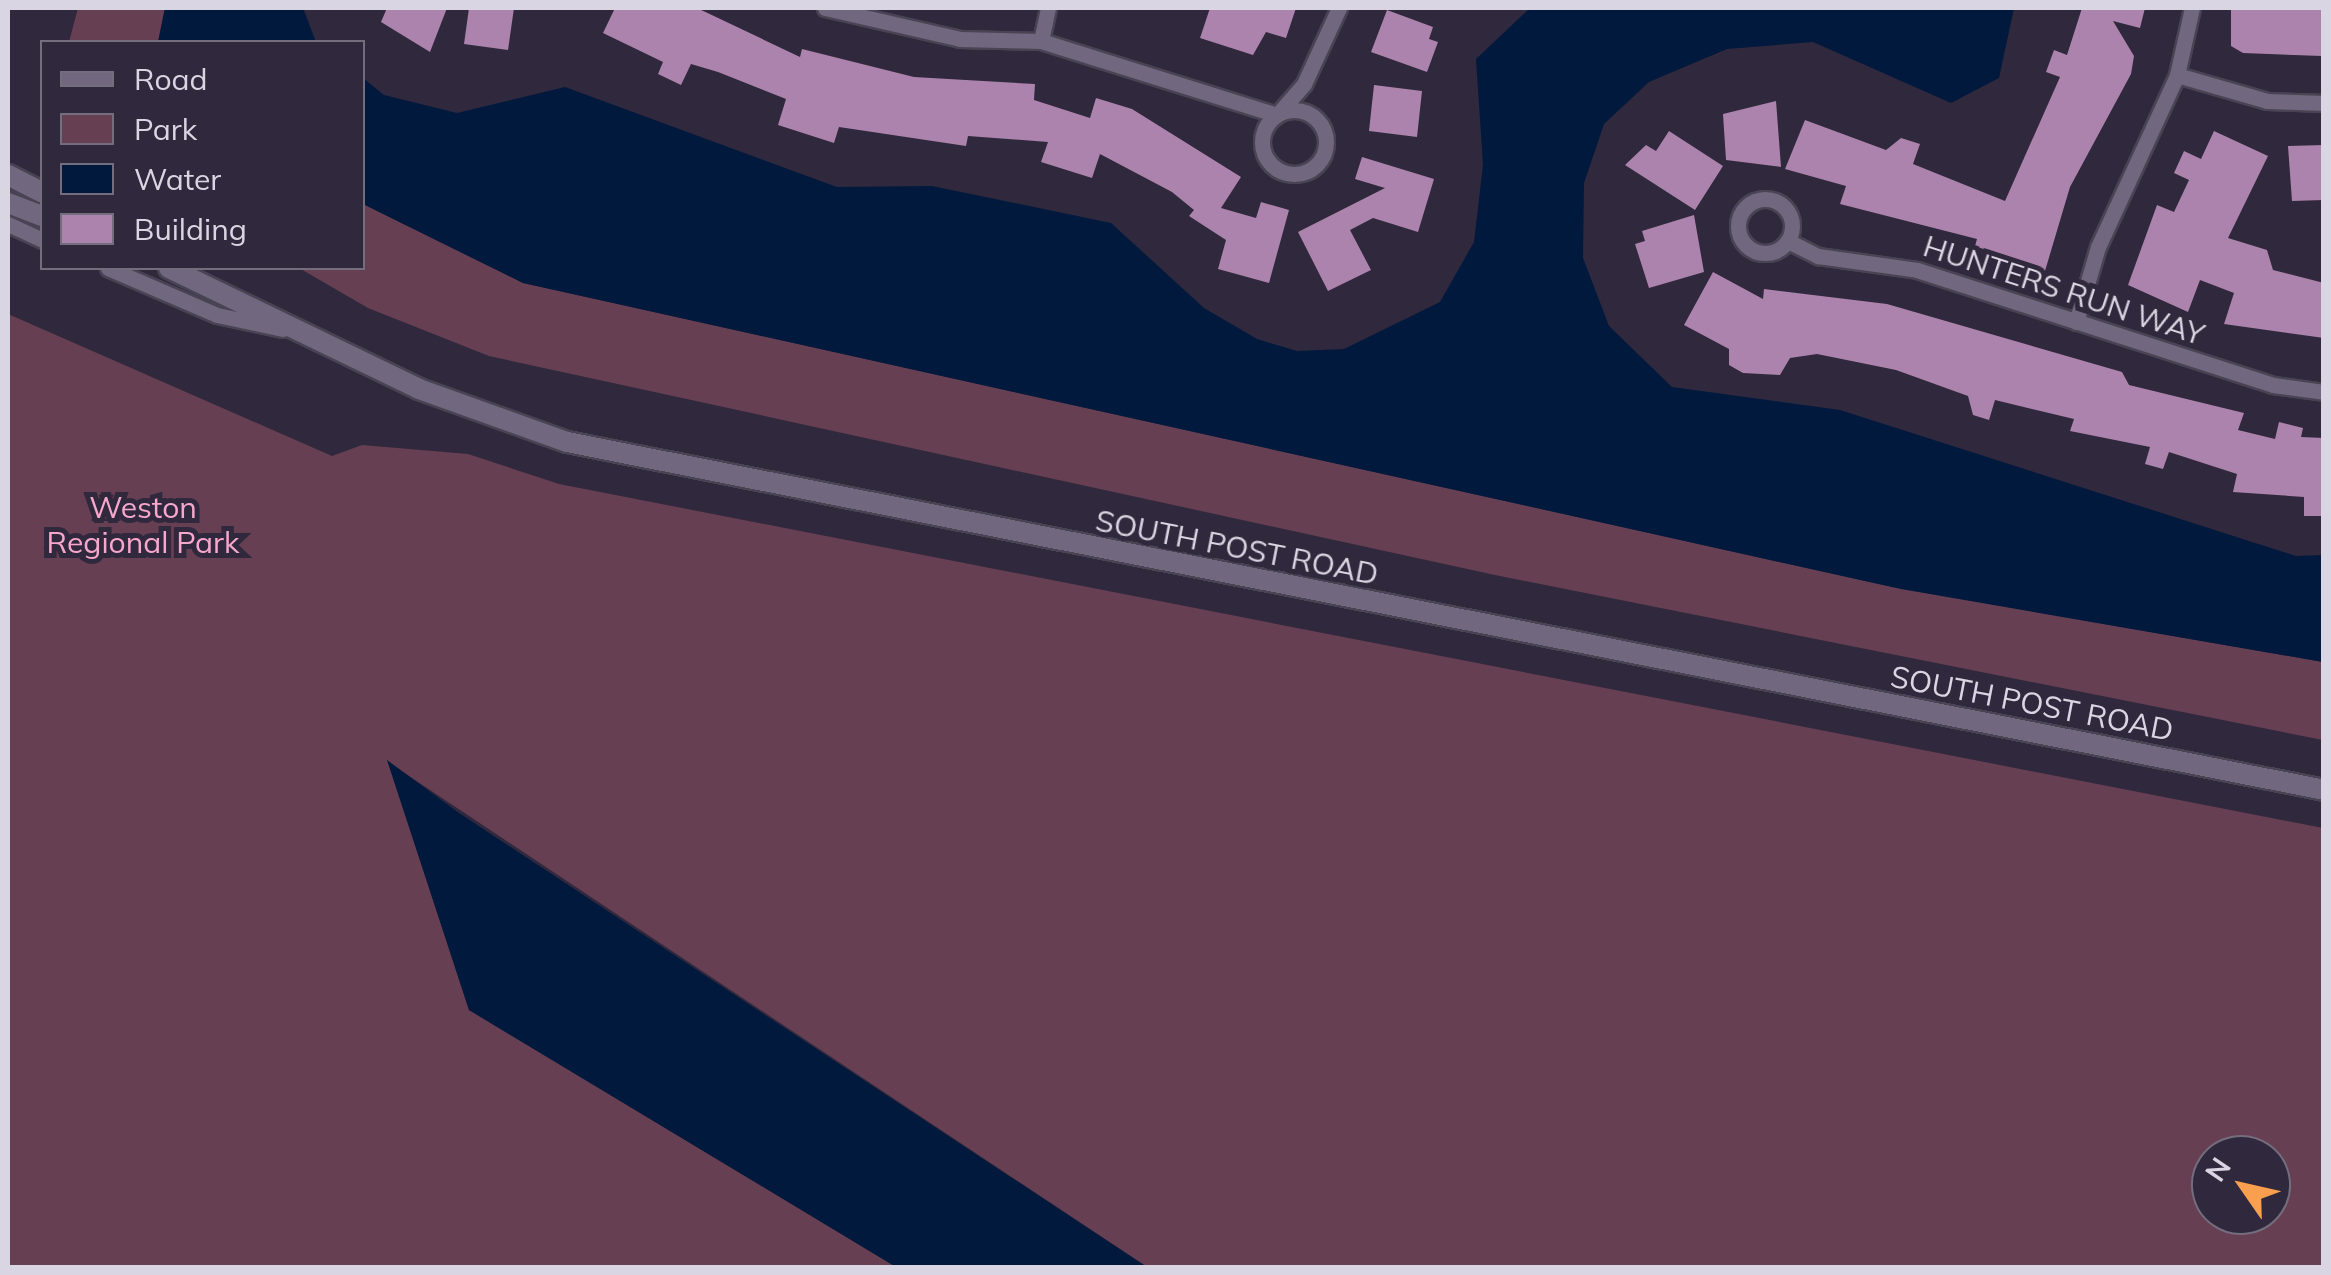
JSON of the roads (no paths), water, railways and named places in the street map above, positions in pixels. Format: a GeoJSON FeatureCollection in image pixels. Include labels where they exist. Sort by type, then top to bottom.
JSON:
{"type":"FeatureCollection","features":[{"type":"Feature","properties":{"kind":"street"},"geometry":{"type":"LineString","coordinates":[[825,8],[960,39],[1042,40],[1277,115],[1296,110],[1321,125],[1326,144],[1310,170],[1289,174],[1270,164],[1262,143],[1277,115],[1304,84],[1339,8]]}},
{"type":"Feature","properties":{"kind":"street"},"geometry":{"type":"LineString","coordinates":[[1042,40],[1048,8]]}},
{"type":"Feature","properties":{"kind":"street"},"geometry":{"type":"LineString","coordinates":[[2076,322],[2098,247],[2176,75],[2192,8]]}},
{"type":"Feature","properties":{"kind":"street"},"geometry":{"type":"LineString","coordinates":[[2176,75],[2267,101],[2324,103]]}},
{"type":"Feature","properties":{"kind":"street"},"geometry":{"type":"LineString","coordinates":[[8,175],[40,191]]}},
{"type":"Feature","properties":{"kind":"street"},"geometry":{"type":"LineString","coordinates":[[8,203],[40,215]]}},
{"type":"Feature","properties":{"kind":"street"},"geometry":{"type":"LineString","coordinates":[[8,224],[40,239]]}},
{"type":"Feature","properties":{"kind":"street","name":"HUNTERS RUN WAY"},"geometry":{"type":"LineString","coordinates":[[1788,241],[1818,256],[1917,270],[2273,386],[2324,392]]}},
{"type":"Feature","properties":{"kind":"street"},"geometry":{"type":"LineString","coordinates":[[113,270],[217,315],[287,330]]}},
{"type":"Feature","properties":{"kind":"street","name":"SOUTH POST ROAD"},"geometry":{"type":"LineString","coordinates":[[173,270],[287,330],[567,442],[2324,790]]}},
{"type":"Feature","properties":{"kind":"water"},"geometry":{"type":"Polygon","coordinates":[[[165,8],[303,8],[315,40],[158,40],[165,8]]]}},
{"type":"Feature","properties":{"kind":"water"},"geometry":{"type":"Polygon","coordinates":[[[1530,8],[2014,8],[1999,78],[1951,103],[1813,42],[1727,49],[1649,82],[1604,124],[1584,183],[1583,258],[1609,326],[1672,387],[1840,410],[2296,556],[2323,555],[2323,662],[1901,589],[523,283],[365,205],[365,80],[384,95],[457,113],[565,87],[837,187],[932,186],[1111,223],[1204,308],[1257,339],[1297,351],[1344,349],[1440,302],[1474,242],[1483,165],[1476,59],[1530,8]]]}},
{"type":"Feature","properties":{"kind":"water"},"geometry":{"type":"Polygon","coordinates":[[[387,760],[459,813],[1147,1267],[896,1267],[469,1010],[387,760]]]}},
{"type":"Feature","properties":{"kind":"park label","name":"Weston Regional Park"},"geometry":{"type":"Point","coordinates":[143,524]}}]}
